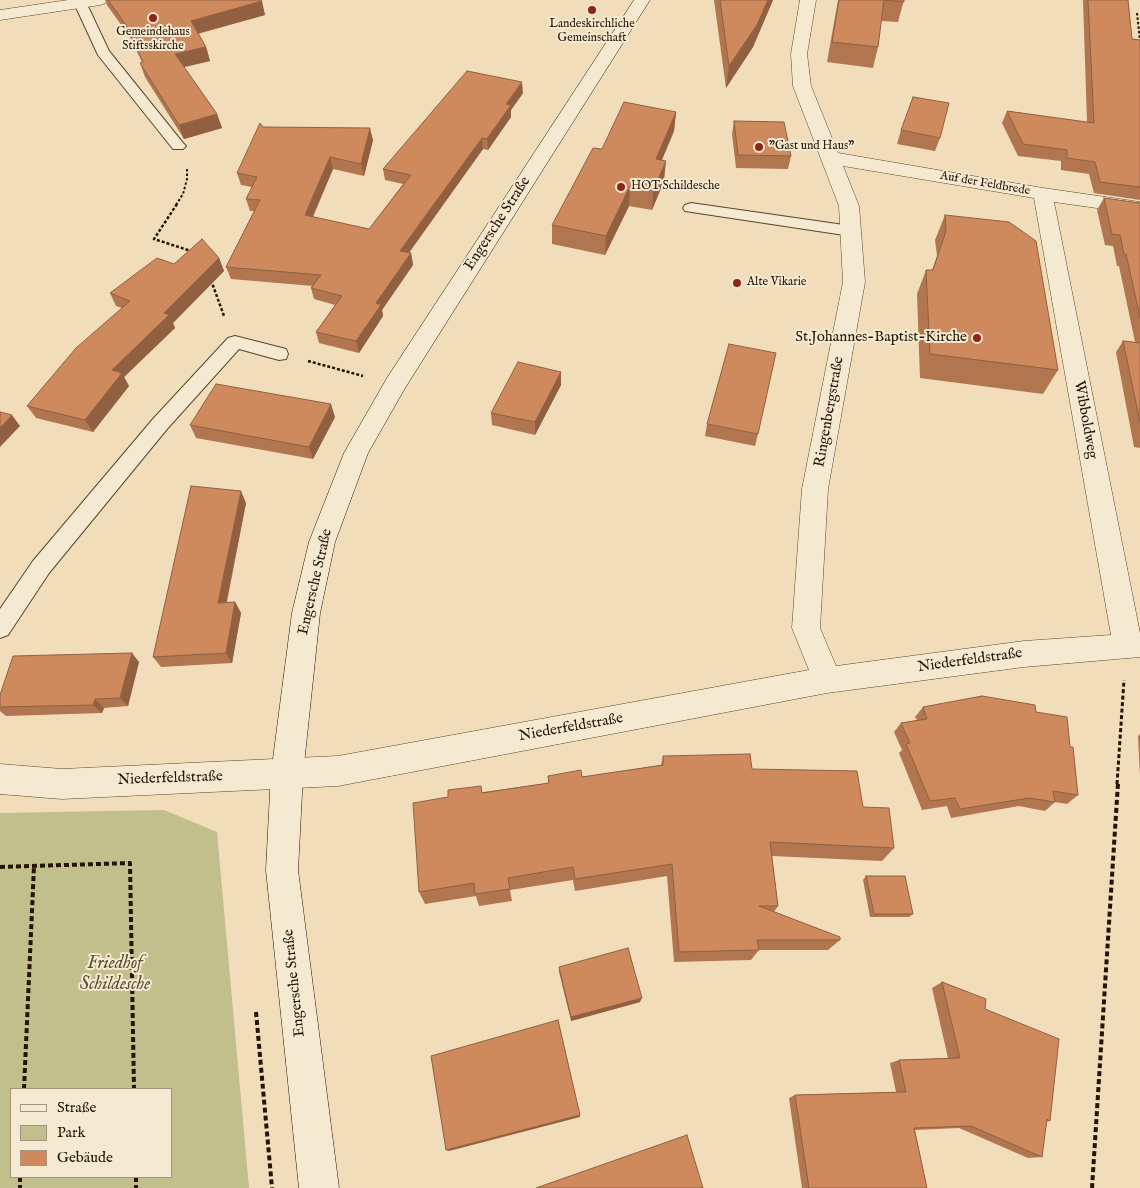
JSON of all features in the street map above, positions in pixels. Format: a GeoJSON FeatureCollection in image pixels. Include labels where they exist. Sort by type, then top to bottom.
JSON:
{"type":"FeatureCollection","features":[{"type":"Feature","properties":{"kind":"street","name":"Engersche Straße"},"geometry":{"type":"LineString","coordinates":[[319,1188],[282,870],[287,774],[306,612],[322,542],[356,453],[395,384],[642,0]]}},
{"type":"Feature","properties":{"kind":"street","name":"Ringenbergstraße"},"geometry":{"type":"LineString","coordinates":[[808,0],[799,54],[802,86],[849,206],[854,282],[815,489],[806,628],[827,680]]}},
{"type":"Feature","properties":{"kind":"street"},"geometry":{"type":"LineString","coordinates":[[0,15],[92,1]]}},
{"type":"Feature","properties":{"kind":"street","name":"Auf der Feldbrede"},"geometry":{"type":"LineString","coordinates":[[830,158],[1043,194],[1140,208]]}},
{"type":"Feature","properties":{"kind":"street","name":"Wibboldweg"},"geometry":{"type":"LineString","coordinates":[[1043,194],[1133,646]]}},
{"type":"Feature","properties":{"kind":"street","name":"Niederfeldstraße"},"geometry":{"type":"LineString","coordinates":[[0,779],[62,784],[338,770],[827,680],[1024,654],[1133,646]]}},
{"type":"Feature","properties":{"kind":"lane"},"geometry":{"type":"LineString","coordinates":[[92,1],[103,52],[178,146]]}},
{"type":"Feature","properties":{"kind":"lane"},"geometry":{"type":"LineString","coordinates":[[691,208],[851,231]]}},
{"type":"Feature","properties":{"kind":"lane"},"geometry":{"type":"LineString","coordinates":[[0,628],[41,566],[160,424],[235,342],[278,354]]}},
{"type":"Feature","properties":{"kind":"path"},"geometry":{"type":"LineString","coordinates":[[1137,13],[1140,41]]}},
{"type":"Feature","properties":{"kind":"path"},"geometry":{"type":"LineString","coordinates":[[178,146],[187,166],[187,179],[183,194],[175,209],[154,239],[192,252]]}},
{"type":"Feature","properties":{"kind":"path"},"geometry":{"type":"LineString","coordinates":[[210,279],[235,342]]}},
{"type":"Feature","properties":{"kind":"path"},"geometry":{"type":"LineString","coordinates":[[278,354],[395,384]]}},
{"type":"Feature","properties":{"kind":"path"},"geometry":{"type":"LineString","coordinates":[[1092,1188],[1133,646]]}},
{"type":"Feature","properties":{"kind":"path"},"geometry":{"type":"LineString","coordinates":[[0,867],[130,863],[134,1088]]}},
{"type":"Feature","properties":{"kind":"path"},"geometry":{"type":"LineString","coordinates":[[24,1088],[34,866]]}},
{"type":"Feature","properties":{"kind":"path"},"geometry":{"type":"LineString","coordinates":[[256,1009],[272,1188]]}},
{"type":"Feature","properties":{"kind":"green space","name":"Friedhof Schildesche"},"geometry":{"type":"Polygon","coordinates":[[[164,810],[217,832],[249,1188],[0,1188],[0,813],[164,810]]]}},
{"type":"Feature","properties":{"kind":"building"},"geometry":{"type":"Polygon","coordinates":[[[108,0],[262,1],[191,21],[206,47],[175,54],[217,114],[179,125],[140,63],[143,62],[126,25],[108,0]]]}},
{"type":"Feature","properties":{"kind":"building"},"geometry":{"type":"Polygon","coordinates":[[[720,0],[768,0],[757,25],[729,66],[720,0]]]}},
{"type":"Feature","properties":{"kind":"building"},"geometry":{"type":"Polygon","coordinates":[[[839,0],[884,0],[878,47],[832,42],[839,0]]]}},
{"type":"Feature","properties":{"kind":"building"},"geometry":{"type":"Polygon","coordinates":[[[884,0],[904,0],[904,2],[884,0]]]}},
{"type":"Feature","properties":{"kind":"building"},"geometry":{"type":"Polygon","coordinates":[[[1088,0],[1128,0],[1132,39],[1140,40],[1140,187],[1100,182],[1095,162],[1067,158],[1067,150],[1023,144],[1007,111],[1094,123],[1088,0]]]}},
{"type":"Feature","properties":{"kind":"building"},"geometry":{"type":"Polygon","coordinates":[[[467,71],[522,82],[506,104],[511,105],[487,139],[482,138],[400,251],[411,253],[376,303],[381,305],[356,341],[316,332],[342,296],[311,288],[321,275],[226,267],[260,200],[246,199],[257,177],[237,173],[260,123],[263,127],[370,128],[361,164],[330,157],[305,215],[369,229],[411,175],[383,169],[467,71]]]}},
{"type":"Feature","properties":{"kind":"building"},"geometry":{"type":"Polygon","coordinates":[[[913,97],[949,103],[940,138],[901,130],[913,97]]]}},
{"type":"Feature","properties":{"kind":"building"},"geometry":{"type":"Polygon","coordinates":[[[624,102],[676,112],[656,159],[666,161],[653,191],[630,186],[606,236],[552,225],[593,148],[602,149],[624,102]]]}},
{"type":"Feature","properties":{"kind":"building"},"geometry":{"type":"Polygon","coordinates":[[[734,121],[784,122],[791,156],[738,155],[734,121]]]}},
{"type":"Feature","properties":{"kind":"building"},"geometry":{"type":"Polygon","coordinates":[[[1104,198],[1140,203],[1140,317],[1126,254],[1124,254],[1120,235],[1112,234],[1104,198]]]}},
{"type":"Feature","properties":{"kind":"building","name":"St.Johannes-Baptist-Kirche"},"geometry":{"type":"Polygon","coordinates":[[[945,215],[1009,222],[1036,241],[1058,370],[930,354],[926,270],[933,270],[946,231],[945,215]]]}},
{"type":"Feature","properties":{"kind":"building"},"geometry":{"type":"Polygon","coordinates":[[[202,239],[219,258],[164,313],[169,315],[112,370],[122,373],[85,420],[27,406],[76,348],[130,301],[110,293],[157,258],[174,264],[202,239]]]}},
{"type":"Feature","properties":{"kind":"building"},"geometry":{"type":"Polygon","coordinates":[[[1123,341],[1140,343],[1140,422],[1123,341]]]}},
{"type":"Feature","properties":{"kind":"building"},"geometry":{"type":"Polygon","coordinates":[[[729,344],[776,353],[758,434],[707,424],[729,344]]]}},
{"type":"Feature","properties":{"kind":"building"},"geometry":{"type":"Polygon","coordinates":[[[518,362],[561,372],[535,422],[491,413],[518,362]]]}},
{"type":"Feature","properties":{"kind":"building"},"geometry":{"type":"Polygon","coordinates":[[[216,384],[331,404],[309,447],[190,425],[216,384]]]}},
{"type":"Feature","properties":{"kind":"building"},"geometry":{"type":"Polygon","coordinates":[[[0,412],[12,415],[0,428],[0,412]]]}},
{"type":"Feature","properties":{"kind":"building"},"geometry":{"type":"Polygon","coordinates":[[[191,486],[241,491],[218,603],[235,602],[226,653],[153,657],[191,486]]]}},
{"type":"Feature","properties":{"kind":"building"},"geometry":{"type":"Polygon","coordinates":[[[132,653],[120,698],[95,699],[93,705],[0,707],[0,695],[13,656],[132,653]]]}},
{"type":"Feature","properties":{"kind":"building"},"geometry":{"type":"Polygon","coordinates":[[[982,696],[1035,705],[1036,712],[1067,717],[1070,747],[1073,747],[1078,795],[1053,791],[1055,802],[1029,798],[960,809],[955,798],[930,801],[906,744],[910,743],[901,723],[927,719],[923,707],[982,696]]]}},
{"type":"Feature","properties":{"kind":"building"},"geometry":{"type":"Polygon","coordinates":[[[750,754],[752,769],[857,771],[863,807],[889,808],[894,848],[770,842],[778,906],[759,906],[840,937],[840,940],[757,940],[759,950],[679,952],[672,864],[575,879],[573,867],[508,878],[510,889],[475,894],[474,883],[419,892],[413,803],[448,797],[448,790],[481,786],[482,793],[549,783],[548,776],[581,770],[582,777],[663,765],[663,756],[750,754]]]}},
{"type":"Feature","properties":{"kind":"building"},"geometry":{"type":"Polygon","coordinates":[[[866,876],[905,876],[913,914],[874,914],[866,876]]]}},
{"type":"Feature","properties":{"kind":"building"},"geometry":{"type":"Polygon","coordinates":[[[628,948],[642,998],[571,1017],[559,967],[628,948]]]}},
{"type":"Feature","properties":{"kind":"building"},"geometry":{"type":"Polygon","coordinates":[[[942,982],[986,999],[985,1009],[1059,1039],[1050,1121],[1047,1119],[1042,1157],[971,1126],[914,1128],[927,1188],[809,1188],[795,1095],[906,1092],[899,1060],[960,1058],[942,982]]]}},
{"type":"Feature","properties":{"kind":"building"},"geometry":{"type":"Polygon","coordinates":[[[558,1020],[580,1115],[446,1150],[431,1056],[558,1020]]]}},
{"type":"Feature","properties":{"kind":"building"},"geometry":{"type":"Polygon","coordinates":[[[687,1135],[703,1188],[536,1188],[687,1135]]]}},
{"type":"Feature","properties":{"kind":"place","name":"Landeskirchliche Gemeinschaft"},"geometry":{"type":"Point","coordinates":[592,10]}},
{"type":"Feature","properties":{"kind":"place","name":"Gemeindehaus Stiftsskirche"},"geometry":{"type":"Point","coordinates":[153,18]}},
{"type":"Feature","properties":{"kind":"place","name":"\"Gast und Haus\""},"geometry":{"type":"Point","coordinates":[759,147]}},
{"type":"Feature","properties":{"kind":"place","name":"HOT Schildesche"},"geometry":{"type":"Point","coordinates":[621,187]}},
{"type":"Feature","properties":{"kind":"place","name":"Alte Vikarie"},"geometry":{"type":"Point","coordinates":[737,283]}},
{"type":"Feature","properties":{"kind":"place","name":"St.Johannes-Baptist-Kirche"},"geometry":{"type":"Point","coordinates":[977,338]}}]}
